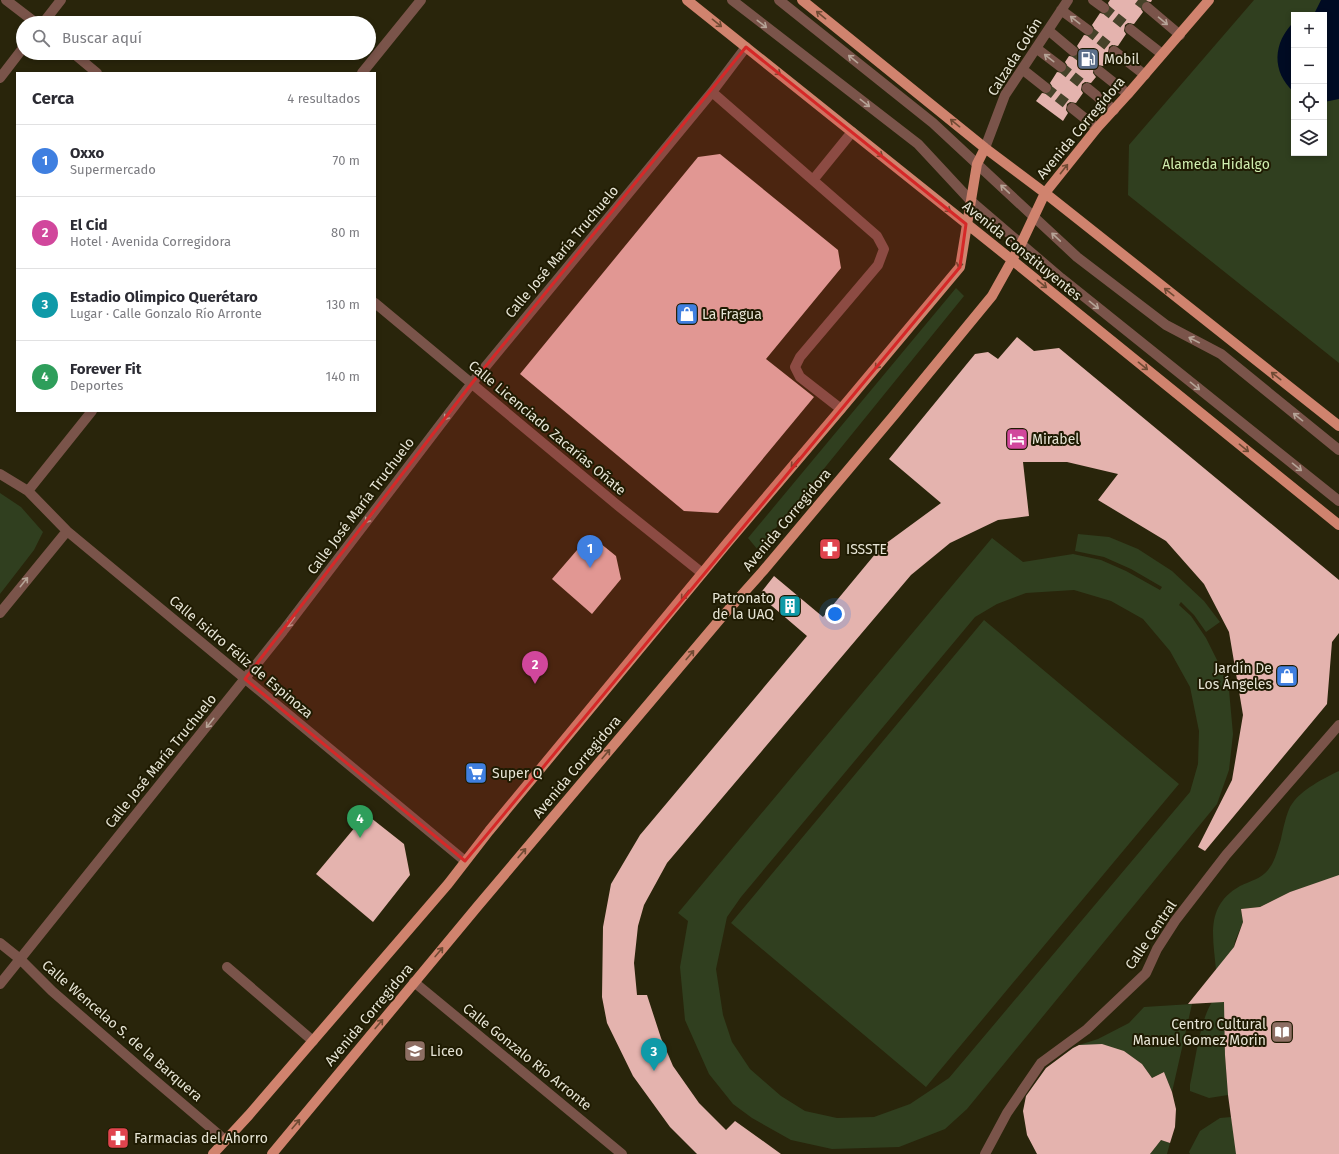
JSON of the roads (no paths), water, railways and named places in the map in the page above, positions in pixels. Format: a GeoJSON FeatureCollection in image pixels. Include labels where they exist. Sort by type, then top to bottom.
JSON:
{"type":"FeatureCollection","features":[{"type":"Feature","properties":{"kind":"main road","name":"Avenida Constituyentes"},"geometry":{"type":"LineString","coordinates":[[687,0],[1012,260],[1339,525]]}},
{"type":"Feature","properties":{"kind":"main road"},"geometry":{"type":"LineString","coordinates":[[802,0],[985,148],[1045,193],[1339,426]]}},
{"type":"Feature","properties":{"kind":"main road","name":"Avenida Corregidora"},"geometry":{"type":"LineString","coordinates":[[272,1154],[518,858],[763,571],[992,296],[1021,244],[1045,193],[1097,128],[1180,35],[1209,0]]}},
{"type":"Feature","properties":{"kind":"main road","name":"Calzada Colón"},"geometry":{"type":"LineString","coordinates":[[966,224],[977,164],[985,148]]}},
{"type":"Feature","properties":{"kind":"main road","name":"Avenida Corregidora"},"geometry":{"type":"LineString","coordinates":[[213,1154],[249,1115],[448,884],[702,573],[960,266],[966,224]]}},
{"type":"Feature","properties":{"kind":"street"},"geometry":{"type":"LineString","coordinates":[[6,0],[27,16]]}},
{"type":"Feature","properties":{"kind":"street"},"geometry":{"type":"LineString","coordinates":[[48,16],[61,0]]}},
{"type":"Feature","properties":{"kind":"street"},"geometry":{"type":"LineString","coordinates":[[376,56],[421,0]]}},
{"type":"Feature","properties":{"kind":"street"},"geometry":{"type":"LineString","coordinates":[[732,0],[918,144],[971,201],[1061,278],[1339,501]]}},
{"type":"Feature","properties":{"kind":"street"},"geometry":{"type":"LineString","coordinates":[[779,0],[933,123],[1078,257],[1166,325],[1220,354],[1339,450]]}},
{"type":"Feature","properties":{"kind":"street","name":"Calzada Colón"},"geometry":{"type":"LineString","coordinates":[[985,148],[1005,95],[1068,0]]}},
{"type":"Feature","properties":{"kind":"street"},"geometry":{"type":"LineString","coordinates":[[1093,0],[1104,8]]}},
{"type":"Feature","properties":{"kind":"street"},"geometry":{"type":"LineString","coordinates":[[1146,7],[1180,35]]}},
{"type":"Feature","properties":{"kind":"street"},"geometry":{"type":"LineString","coordinates":[[1061,10],[1088,30]]}},
{"type":"Feature","properties":{"kind":"street"},"geometry":{"type":"LineString","coordinates":[[1130,29],[1162,54]]}},
{"type":"Feature","properties":{"kind":"street"},"geometry":{"type":"LineString","coordinates":[[1048,30],[1073,50]]}},
{"type":"Feature","properties":{"kind":"street","name":"Calle José María Truchuelo"},"geometry":{"type":"LineString","coordinates":[[0,984],[283,631],[472,384],[712,92],[746,47]]}},
{"type":"Feature","properties":{"kind":"street"},"geometry":{"type":"LineString","coordinates":[[1036,48],[1061,67]]}},
{"type":"Feature","properties":{"kind":"street"},"geometry":{"type":"LineString","coordinates":[[1114,51],[1144,75]]}},
{"type":"Feature","properties":{"kind":"street"},"geometry":{"type":"LineString","coordinates":[[0,78],[16,57]]}},
{"type":"Feature","properties":{"kind":"street"},"geometry":{"type":"LineString","coordinates":[[81,60],[96,72]]}},
{"type":"Feature","properties":{"kind":"street"},"geometry":{"type":"LineString","coordinates":[[363,72],[373,60]]}},
{"type":"Feature","properties":{"kind":"street"},"geometry":{"type":"LineString","coordinates":[[1022,69],[1046,88]]}},
{"type":"Feature","properties":{"kind":"street"},"geometry":{"type":"LineString","coordinates":[[1099,71],[1128,94]]}},
{"type":"Feature","properties":{"kind":"street"},"geometry":{"type":"LineString","coordinates":[[1087,88],[1114,110]]}},
{"type":"Feature","properties":{"kind":"street"},"geometry":{"type":"LineString","coordinates":[[712,92],[877,236],[884,249],[878,265],[800,357],[795,367],[800,377],[841,409]]}},
{"type":"Feature","properties":{"kind":"street"},"geometry":{"type":"LineString","coordinates":[[1072,108],[1097,128]]}},
{"type":"Feature","properties":{"kind":"street"},"geometry":{"type":"LineString","coordinates":[[813,180],[852,132]]}},
{"type":"Feature","properties":{"kind":"street","name":"Calle Licenciado Zacarías Oñate"},"geometry":{"type":"LineString","coordinates":[[376,304],[616,504],[702,573]]}},
{"type":"Feature","properties":{"kind":"street"},"geometry":{"type":"LineString","coordinates":[[28,491],[91,412]]}},
{"type":"Feature","properties":{"kind":"street","name":"Calle Isidro Féliz de Espinoza"},"geometry":{"type":"LineString","coordinates":[[0,474],[28,491],[67,531],[465,862]]}},
{"type":"Feature","properties":{"kind":"street"},"geometry":{"type":"LineString","coordinates":[[0,613],[67,531]]}},
{"type":"Feature","properties":{"kind":"street","name":"Calle Central"},"geometry":{"type":"LineString","coordinates":[[985,1154],[1007,1113],[1041,1063],[1086,1030],[1146,973],[1157,949],[1175,921],[1226,855],[1339,725]]}},
{"type":"Feature","properties":{"kind":"street","name":"Calle Wencelao S. de la Barquera"},"geometry":{"type":"LineString","coordinates":[[0,943],[20,959],[52,991],[144,1072],[225,1140]]}},
{"type":"Feature","properties":{"kind":"street"},"geometry":{"type":"LineString","coordinates":[[227,967],[313,1041]]}},
{"type":"Feature","properties":{"kind":"street","name":"Calle Gonzalo Río Arronte"},"geometry":{"type":"LineString","coordinates":[[414,982],[622,1154]]}},
{"type":"Feature","properties":{"kind":"water"},"geometry":{"type":"Polygon","coordinates":[[[1321,0],[1339,0],[1339,99],[1327,101],[1327,12],[1315,12],[1321,0]]]}},
{"type":"Feature","properties":{"kind":"water"},"geometry":{"type":"Polygon","coordinates":[[[1291,25],[1291,89],[1281,75],[1278,66],[1279,48],[1287,30],[1291,25]]]}},
{"type":"Feature","properties":{"kind":"tunnel"},"geometry":{"type":"LineString","coordinates":[[1138,0],[1147,7]]}},
{"type":"Feature","properties":{"kind":"tunnel"},"geometry":{"type":"LineString","coordinates":[[1104,8],[1130,29]]}},
{"type":"Feature","properties":{"kind":"tunnel"},"geometry":{"type":"LineString","coordinates":[[1088,30],[1114,51]]}},
{"type":"Feature","properties":{"kind":"tunnel"},"geometry":{"type":"LineString","coordinates":[[1073,51],[1099,71]]}},
{"type":"Feature","properties":{"kind":"tunnel"},"geometry":{"type":"LineString","coordinates":[[1061,67],[1087,88]]}},
{"type":"Feature","properties":{"kind":"tunnel"},"geometry":{"type":"LineString","coordinates":[[1046,88],[1072,108]]}},
{"type":"Feature","properties":{"kind":"place","name":"Mobil"},"geometry":{"type":"Point","coordinates":[1088,59]}},
{"type":"Feature","properties":{"kind":"place","name":"La Fragua"},"geometry":{"type":"Point","coordinates":[687,314]}},
{"type":"Feature","properties":{"kind":"place","name":"Mirabel"},"geometry":{"type":"Point","coordinates":[1017,439]}},
{"type":"Feature","properties":{"kind":"place","name":"ISSSTE"},"geometry":{"type":"Point","coordinates":[830,549]}},
{"type":"Feature","properties":{"kind":"place","name":"Oxxo"},"geometry":{"type":"Point","coordinates":[590,568]}},
{"type":"Feature","properties":{"kind":"place","name":"Patronato de la UAQ"},"geometry":{"type":"Point","coordinates":[790,606]}},
{"type":"Feature","properties":{"kind":"place","name":"Jardín De Los Ángeles"},"geometry":{"type":"Point","coordinates":[1287,676]}},
{"type":"Feature","properties":{"kind":"place","name":"El Cid"},"geometry":{"type":"Point","coordinates":[535,684]}},
{"type":"Feature","properties":{"kind":"place","name":"Super Q"},"geometry":{"type":"Point","coordinates":[476,773]}},
{"type":"Feature","properties":{"kind":"place","name":"Forever Fit"},"geometry":{"type":"Point","coordinates":[360,838]}},
{"type":"Feature","properties":{"kind":"place","name":"Centro Cultural Manuel Gomez Morin"},"geometry":{"type":"Point","coordinates":[1282,1032]}},
{"type":"Feature","properties":{"kind":"place","name":"Liceo"},"geometry":{"type":"Point","coordinates":[415,1051]}},
{"type":"Feature","properties":{"kind":"place","name":"Estadio Olimpico Querétaro"},"geometry":{"type":"Point","coordinates":[654,1071]}},
{"type":"Feature","properties":{"kind":"place","name":"Farmacias del Ahorro"},"geometry":{"type":"Point","coordinates":[118,1138]}},
{"type":"Feature","properties":{"kind":"park label","name":"Alameda Hidalgo"},"geometry":{"type":"Point","coordinates":[1216,164]}}]}
